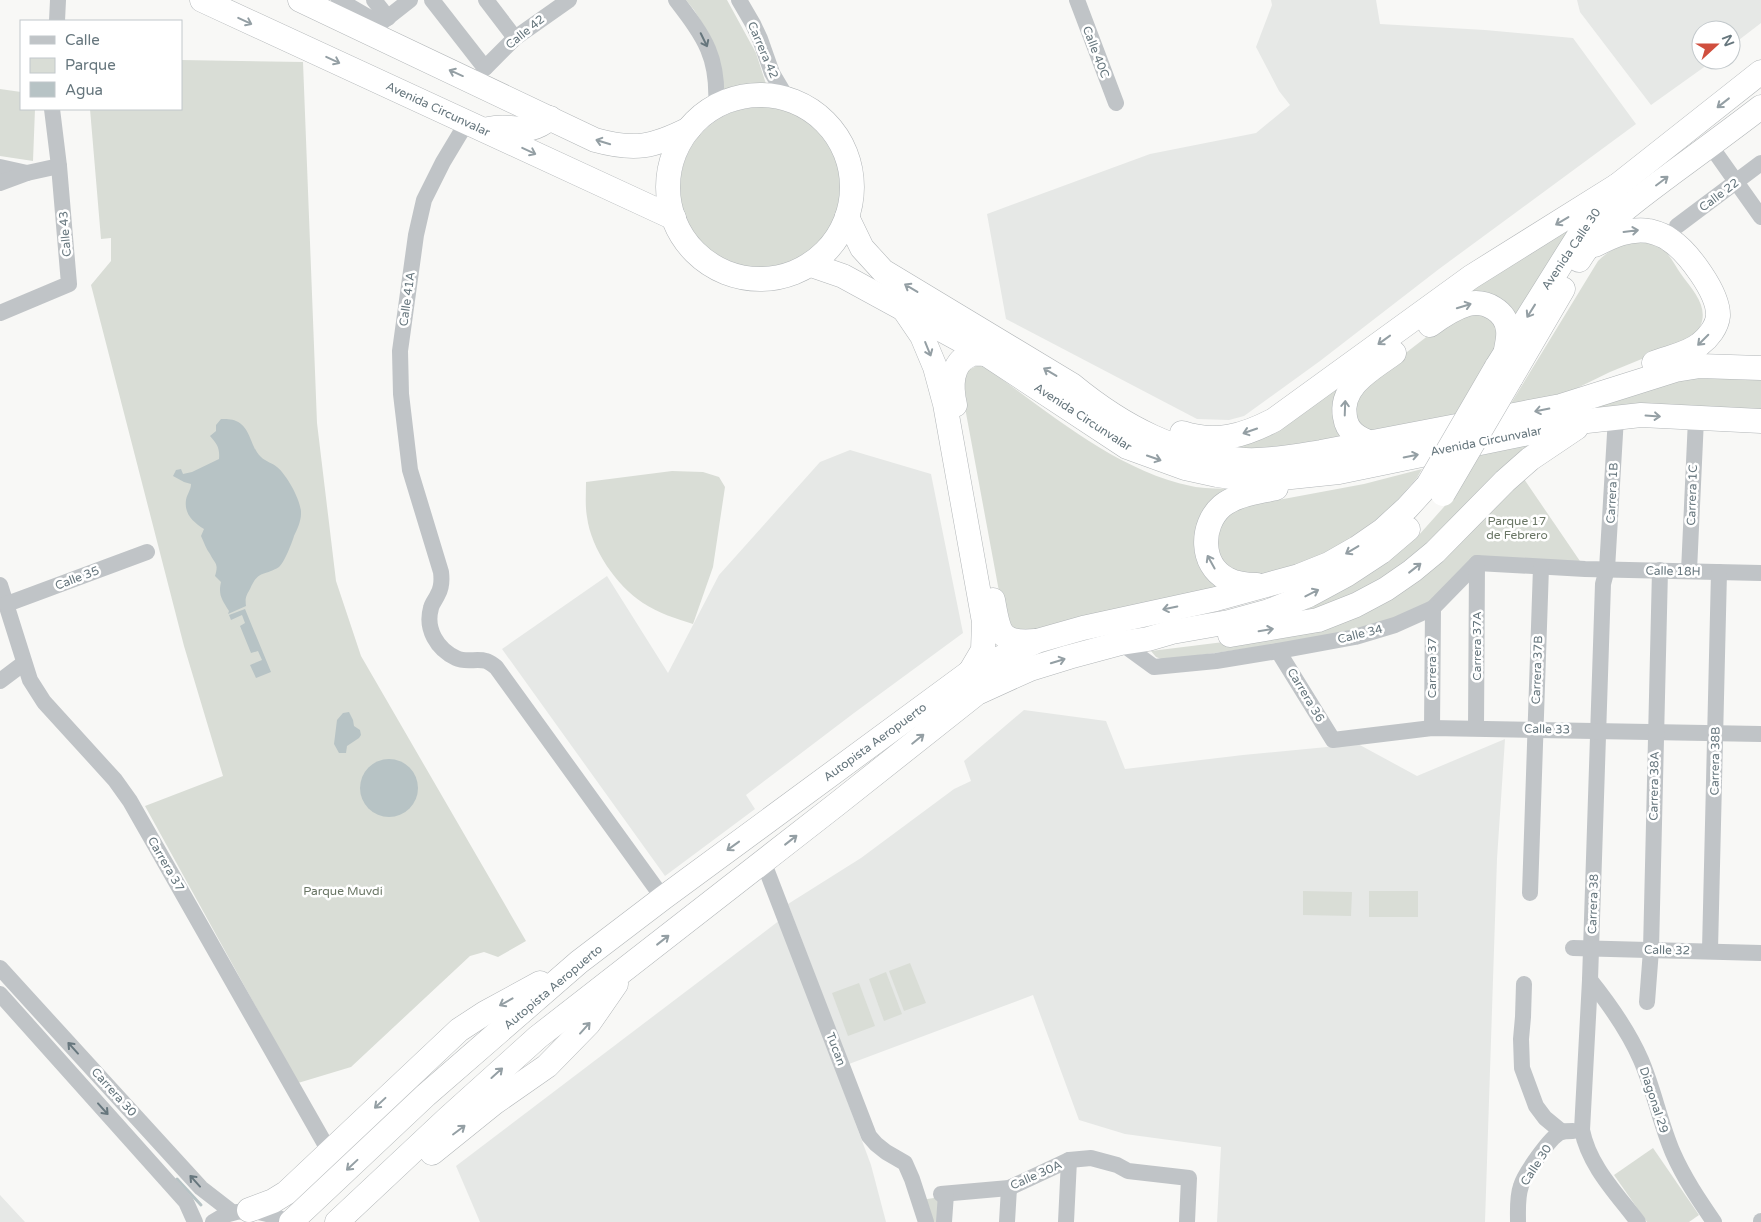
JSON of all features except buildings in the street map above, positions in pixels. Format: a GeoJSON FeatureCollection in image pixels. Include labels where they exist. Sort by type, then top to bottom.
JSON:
{"type":"FeatureCollection","features":[{"type":"Feature","properties":{"kind":"highway","name":"Avenida Circunvalar"},"geometry":{"type":"LineString","coordinates":[[202,0],[674,218]]}},
{"type":"Feature","properties":{"kind":"highway"},"geometry":{"type":"LineString","coordinates":[[300,0],[379,25],[485,77],[550,118],[595,140],[615,146],[651,145],[668,140],[689,128]]}},
{"type":"Feature","properties":{"kind":"highway","name":"Avenida Calle 30"},"geometry":{"type":"LineString","coordinates":[[1504,365],[1593,213],[1618,185],[1761,72]]}},
{"type":"Feature","properties":{"kind":"highway"},"geometry":{"type":"LineString","coordinates":[[751,95],[770,96],[788,100],[805,107],[820,117],[832,130],[842,146],[849,163],[852,181],[852,199],[848,217],[833,244],[811,265],[792,274],[772,279],[751,279],[731,275],[712,266],[696,253],[683,236],[674,218],[670,199],[670,171],[679,144],[689,128],[716,107],[733,99],[751,95]]}},
{"type":"Feature","properties":{"kind":"highway","name":"Avenida Calle 30"},"geometry":{"type":"LineString","coordinates":[[1504,365],[1586,249],[1608,224],[1629,206],[1761,107]]}},
{"type":"Feature","properties":{"kind":"highway"},"geometry":{"type":"LineString","coordinates":[[476,126],[535,128],[550,118]]}},
{"type":"Feature","properties":{"kind":"highway"},"geometry":{"type":"LineString","coordinates":[[1072,385],[1098,393],[1173,430],[1197,438],[1216,439],[1254,431],[1274,420],[1471,277],[1618,185]]}},
{"type":"Feature","properties":{"kind":"highway","name":"Avenida Circunvalar"},"geometry":{"type":"LineString","coordinates":[[848,217],[862,248],[883,271],[1072,385],[1100,408],[1138,430],[1172,445],[1216,456],[1246,460],[1288,457],[1561,406],[1589,396]]}},
{"type":"Feature","properties":{"kind":"highway"},"geometry":{"type":"LineString","coordinates":[[1586,249],[1609,237],[1626,232],[1642,230],[1664,236],[1682,250],[1706,282],[1714,296],[1718,315],[1713,330],[1696,348],[1648,365],[1589,396]]}},
{"type":"Feature","properties":{"kind":"highway","name":"Avenida Circunvalar"},"geometry":{"type":"LineString","coordinates":[[811,265],[843,276],[986,354],[1127,447],[1176,465],[1217,475],[1252,480],[1339,472],[1587,421],[1616,417],[1640,416],[1761,421]]}},
{"type":"Feature","properties":{"kind":"highway"},"geometry":{"type":"LineString","coordinates":[[1371,443],[1358,438],[1346,424],[1344,407],[1347,393],[1357,381],[1438,319],[1453,310],[1479,303],[1491,306],[1500,313],[1506,322],[1508,334],[1504,365]]}},
{"type":"Feature","properties":{"kind":"highway"},"geometry":{"type":"LineString","coordinates":[[902,308],[922,336],[945,404],[984,622],[983,650],[970,672]]}},
{"type":"Feature","properties":{"kind":"highway"},"geometry":{"type":"LineString","coordinates":[[986,354],[971,354],[961,361],[953,375],[952,390],[1001,632],[1008,639],[1018,642],[1037,641]]}},
{"type":"Feature","properties":{"kind":"highway","name":"Autopista Aeropuerto"},"geometry":{"type":"LineString","coordinates":[[337,1222],[538,1037],[977,693],[1030,669],[1121,643],[1237,620],[1269,611],[1308,595],[1346,575],[1381,552],[1414,524],[1436,489],[1504,365]]}},
{"type":"Feature","properties":{"kind":"highway"},"geometry":{"type":"LineString","coordinates":[[1589,396],[1675,370],[1700,366],[1761,368]]}},
{"type":"Feature","properties":{"kind":"highway"},"geometry":{"type":"LineString","coordinates":[[1148,639],[1174,640],[1278,628],[1318,620],[1356,604],[1386,589],[1412,571],[1435,552],[1524,465],[1556,440],[1587,421]]}},
{"type":"Feature","properties":{"kind":"highway"},"geometry":{"type":"LineString","coordinates":[[1268,586],[1236,583],[1228,580],[1217,571],[1206,550],[1207,531],[1212,519],[1223,506],[1240,497],[1339,472]]}},
{"type":"Feature","properties":{"kind":"highway","name":"Autopista Aeropuerto"},"geometry":{"type":"LineString","coordinates":[[290,1222],[426,1095],[579,962],[970,672],[1037,641],[1091,626],[1216,599],[1299,576],[1329,564],[1357,548],[1407,508],[1436,489]]}},
{"type":"Feature","properties":{"kind":"highway"},"geometry":{"type":"LineString","coordinates":[[241,1211],[273,1201],[286,1193],[459,1030],[485,1013],[579,962]]}},
{"type":"Feature","properties":{"kind":"highway"},"geometry":{"type":"LineString","coordinates":[[359,1222],[449,1138],[547,1066],[589,1024],[624,970]]}},
{"type":"Feature","properties":{"kind":"street"},"geometry":{"type":"LineString","coordinates":[[57,20],[58,0]]}},
{"type":"Feature","properties":{"kind":"street"},"geometry":{"type":"LineString","coordinates":[[339,0],[379,25]]}},
{"type":"Feature","properties":{"kind":"street"},"geometry":{"type":"LineString","coordinates":[[374,0],[379,25]]}},
{"type":"Feature","properties":{"kind":"street"},"geometry":{"type":"LineString","coordinates":[[379,25],[410,0]]}},
{"type":"Feature","properties":{"kind":"street"},"geometry":{"type":"LineString","coordinates":[[432,0],[485,77]]}},
{"type":"Feature","properties":{"kind":"street"},"geometry":{"type":"LineString","coordinates":[[486,0],[515,38]]}},
{"type":"Feature","properties":{"kind":"street","name":"Calle 42"},"geometry":{"type":"LineString","coordinates":[[485,77],[515,38],[547,6],[569,0]]}},
{"type":"Feature","properties":{"kind":"street"},"geometry":{"type":"LineString","coordinates":[[676,0],[701,33],[710,53],[715,67],[716,107]]}},
{"type":"Feature","properties":{"kind":"street","name":"Carrera 42"},"geometry":{"type":"LineString","coordinates":[[738,0],[757,32],[772,73],[788,100]]}},
{"type":"Feature","properties":{"kind":"street","name":"Calle 40C"},"geometry":{"type":"LineString","coordinates":[[1077,0],[1116,103]]}},
{"type":"Feature","properties":{"kind":"street","name":"Calle 43"},"geometry":{"type":"LineString","coordinates":[[0,313],[69,284],[52,110]]}},
{"type":"Feature","properties":{"kind":"street","name":"Calle 41A"},"geometry":{"type":"LineString","coordinates":[[476,126],[443,162],[424,200],[416,235],[400,351],[401,394],[410,470],[441,572],[442,583],[440,593],[431,606],[429,618],[431,632],[438,646],[449,654],[459,659],[485,660],[496,667],[663,898]]}},
{"type":"Feature","properties":{"kind":"street"},"geometry":{"type":"LineString","coordinates":[[1710,145],[1761,217]]}},
{"type":"Feature","properties":{"kind":"street","name":"Calle 22"},"geometry":{"type":"LineString","coordinates":[[1676,226],[1761,163]]}},
{"type":"Feature","properties":{"kind":"street"},"geometry":{"type":"LineString","coordinates":[[0,183],[27,173],[59,166]]}},
{"type":"Feature","properties":{"kind":"street"},"geometry":{"type":"LineString","coordinates":[[0,167],[27,173]]}},
{"type":"Feature","properties":{"kind":"street","name":"Carrera 1B"},"geometry":{"type":"LineString","coordinates":[[1607,569],[1616,417]]}},
{"type":"Feature","properties":{"kind":"street","name":"Carrera 1C"},"geometry":{"type":"LineString","coordinates":[[1689,571],[1696,419]]}},
{"type":"Feature","properties":{"kind":"street","name":"Calle 35"},"geometry":{"type":"LineString","coordinates":[[7,604],[147,552]]}},
{"type":"Feature","properties":{"kind":"street"},"geometry":{"type":"LineString","coordinates":[[1477,564],[1541,567]]}},
{"type":"Feature","properties":{"kind":"street","name":"Calle 34"},"geometry":{"type":"LineString","coordinates":[[1121,643],[1154,667],[1216,661],[1355,637],[1395,625],[1433,608],[1477,564]]}},
{"type":"Feature","properties":{"kind":"street","name":"Carrera 37A"},"geometry":{"type":"LineString","coordinates":[[1476,728],[1477,564]]}},
{"type":"Feature","properties":{"kind":"street","name":"Calle 18H"},"geometry":{"type":"LineString","coordinates":[[1541,567],[1761,573]]}},
{"type":"Feature","properties":{"kind":"street","name":"Carrera 37B"},"geometry":{"type":"LineString","coordinates":[[1530,892],[1541,567]]}},
{"type":"Feature","properties":{"kind":"street","name":"Carrera 38"},"geometry":{"type":"LineString","coordinates":[[1607,569],[1603,584],[1590,980],[1582,1130],[1591,1158],[1638,1222]]}},
{"type":"Feature","properties":{"kind":"street","name":"Carrera 38A"},"geometry":{"type":"LineString","coordinates":[[1648,1002],[1660,570]]}},
{"type":"Feature","properties":{"kind":"street","name":"Carrera 38B"},"geometry":{"type":"LineString","coordinates":[[1710,950],[1719,572]]}},
{"type":"Feature","properties":{"kind":"street","name":"Carrera 37"},"geometry":{"type":"LineString","coordinates":[[0,585],[30,680],[44,702],[115,780],[130,801],[329,1151]]}},
{"type":"Feature","properties":{"kind":"street","name":"Carrera 37"},"geometry":{"type":"LineString","coordinates":[[1432,728],[1433,608]]}},
{"type":"Feature","properties":{"kind":"street","name":"Carrera 36"},"geometry":{"type":"LineString","coordinates":[[1278,651],[1333,740]]}},
{"type":"Feature","properties":{"kind":"street"},"geometry":{"type":"LineString","coordinates":[[0,681],[24,663]]}},
{"type":"Feature","properties":{"kind":"street","name":"Calle 33"},"geometry":{"type":"LineString","coordinates":[[1333,740],[1432,728],[1761,734]]}},
{"type":"Feature","properties":{"kind":"street","name":"Tucan"},"geometry":{"type":"LineString","coordinates":[[763,861],[869,1136],[886,1152],[905,1163],[926,1222]]}},
{"type":"Feature","properties":{"kind":"street","name":"Calle 32"},"geometry":{"type":"LineString","coordinates":[[1573,948],[1710,950],[1761,953]]}},
{"type":"Feature","properties":{"kind":"street","name":"Carrera 30"},"geometry":{"type":"LineString","coordinates":[[0,968],[201,1188],[241,1211]]}},
{"type":"Feature","properties":{"kind":"street","name":"Diagonal 29"},"geometry":{"type":"LineString","coordinates":[[1590,980],[1610,1005],[1642,1061],[1674,1154],[1688,1182],[1714,1222]]}},
{"type":"Feature","properties":{"kind":"street"},"geometry":{"type":"LineString","coordinates":[[1524,984],[1524,1017],[1521,1039],[1522,1068],[1536,1106],[1545,1118],[1562,1132],[1582,1130]]}},
{"type":"Feature","properties":{"kind":"street","name":"Carrera 30"},"geometry":{"type":"LineString","coordinates":[[0,994],[186,1202],[195,1222]]}},
{"type":"Feature","properties":{"kind":"street","name":"Calle 30"},"geometry":{"type":"LineString","coordinates":[[1518,1222],[1521,1184],[1556,1135],[1562,1132]]}},
{"type":"Feature","properties":{"kind":"street","name":"Calle 30A"},"geometry":{"type":"LineString","coordinates":[[944,1222],[943,1194],[1009,1188],[1069,1160],[1091,1158],[1116,1165],[1128,1171],[1189,1178],[1186,1222]]}},
{"type":"Feature","properties":{"kind":"street"},"geometry":{"type":"LineString","coordinates":[[1066,1222],[1069,1160]]}},
{"type":"Feature","properties":{"kind":"street"},"geometry":{"type":"LineString","coordinates":[[1007,1222],[1009,1188]]}},
{"type":"Feature","properties":{"kind":"street"},"geometry":{"type":"LineString","coordinates":[[213,1222],[241,1211],[261,1212],[290,1222]]}},
{"type":"Feature","properties":{"kind":"shaded area"},"geometry":{"type":"Polygon","coordinates":[[[1271,0],[1376,0],[1380,24],[1485,30],[1573,38],[1636,124],[1244,416],[1229,420],[1197,419],[1006,319],[987,214],[1150,154],[1256,133],[1290,105],[1279,91],[1256,47],[1272,5],[1271,0]]]}},
{"type":"Feature","properties":{"kind":"shaded area"},"geometry":{"type":"Polygon","coordinates":[[[1577,0],[1761,0],[1761,23],[1741,38],[1741,20],[1691,20],[1691,70],[1700,70],[1651,105],[1580,12],[1577,0]]]}},
{"type":"Feature","properties":{"kind":"shaded area"},"geometry":{"type":"Polygon","coordinates":[[[850,450],[931,474],[963,633],[746,795],[755,809],[665,876],[502,649],[607,576],[668,673],[719,575],[820,462],[850,450]]]}},
{"type":"Feature","properties":{"kind":"shaded area"},"geometry":{"type":"Polygon","coordinates":[[[1024,710],[1106,721],[1125,769],[1358,744],[1417,776],[1505,739],[1497,859],[1485,1222],[1217,1222],[1221,1147],[1125,1134],[1079,1120],[1033,995],[849,1064],[788,904],[861,858],[954,789],[971,781],[964,761],[1024,710]]]}},
{"type":"Feature","properties":{"kind":"shaded area"},"geometry":{"type":"Polygon","coordinates":[[[780,920],[871,1165],[886,1222],[480,1222],[456,1166],[780,920]]]}},
{"type":"Feature","properties":{"kind":"shaded area"},"geometry":{"type":"Polygon","coordinates":[[[0,1195],[12,1208],[25,1222],[0,1222],[0,1195]]]}},
{"type":"Feature","properties":{"kind":"green space"},"geometry":{"type":"Polygon","coordinates":[[[686,0],[727,0],[756,53],[767,87],[745,88],[722,94],[710,36],[686,0]]]}},
{"type":"Feature","properties":{"kind":"green space","name":"Parque Muvdi"},"geometry":{"type":"Polygon","coordinates":[[[182,60],[303,62],[317,423],[336,581],[361,656],[526,941],[498,957],[484,952],[470,956],[351,1067],[298,1083],[145,806],[223,776],[184,646],[91,285],[111,261],[111,238],[101,239],[90,110],[182,110],[182,60]]]}},
{"type":"Feature","properties":{"kind":"green space"},"geometry":{"type":"Polygon","coordinates":[[[0,89],[20,92],[20,110],[35,110],[33,161],[0,156],[0,89]]]}},
{"type":"Feature","properties":{"kind":"green space"},"geometry":{"type":"Polygon","coordinates":[[[761,107],[777,109],[792,114],[806,121],[818,131],[828,143],[835,157],[840,172],[842,188],[840,204],[835,219],[828,233],[818,245],[806,255],[792,262],[777,267],[761,269],[745,267],[730,262],[716,255],[704,245],[694,233],[687,219],[682,204],[680,188],[682,172],[687,157],[694,143],[704,131],[716,121],[730,114],[745,109],[761,107]]]}},
{"type":"Feature","properties":{"kind":"green space"},"geometry":{"type":"Polygon","coordinates":[[[1583,216],[1514,330],[1455,297],[1583,216]]]}},
{"type":"Feature","properties":{"kind":"green space"},"geometry":{"type":"Polygon","coordinates":[[[1644,242],[1658,246],[1665,251],[1701,304],[1702,320],[1693,338],[1610,372],[1567,393],[1510,405],[1598,261],[1619,247],[1644,242]]]}},
{"type":"Feature","properties":{"kind":"green space"},"geometry":{"type":"Polygon","coordinates":[[[1465,312],[1491,315],[1502,335],[1454,418],[1378,434],[1357,427],[1353,400],[1359,389],[1451,318],[1465,312]]]}},
{"type":"Feature","properties":{"kind":"green space"},"geometry":{"type":"Polygon","coordinates":[[[979,365],[989,370],[1060,422],[1137,468],[1191,486],[1230,489],[1202,513],[1228,589],[1032,634],[1008,626],[1003,613],[961,386],[966,371],[979,365]]]}},
{"type":"Feature","properties":{"kind":"green space"},"geometry":{"type":"Polygon","coordinates":[[[1685,376],[1761,377],[1761,414],[1585,408],[1685,376]]]}},
{"type":"Feature","properties":{"kind":"green space"},"geometry":{"type":"Polygon","coordinates":[[[1342,381],[1353,439],[1268,452],[1218,446],[1342,381]]]}},
{"type":"Feature","properties":{"kind":"green space"},"geometry":{"type":"Polygon","coordinates":[[[1540,441],[1420,558],[1317,615],[1274,612],[1396,553],[1418,536],[1451,499],[1478,456],[1540,441]]]}},
{"type":"Feature","properties":{"kind":"green space"},"geometry":{"type":"Polygon","coordinates":[[[1422,469],[1417,478],[1386,513],[1335,549],[1312,560],[1265,576],[1241,575],[1223,563],[1216,543],[1219,524],[1232,511],[1251,505],[1364,484],[1422,469]]]}},
{"type":"Feature","properties":{"kind":"green space"},"geometry":{"type":"Polygon","coordinates":[[[672,471],[703,472],[719,477],[725,487],[713,567],[693,624],[649,607],[624,587],[600,554],[589,529],[586,513],[586,482],[672,471]]]}},
{"type":"Feature","properties":{"kind":"green space","name":"Parque 17 de Febrero"},"geometry":{"type":"Polygon","coordinates":[[[1522,476],[1584,567],[1477,559],[1423,610],[1396,620],[1309,640],[1164,660],[1156,657],[1151,651],[1318,628],[1522,476]]]}},
{"type":"Feature","properties":{"kind":"green space"},"geometry":{"type":"Polygon","coordinates":[[[1303,891],[1352,892],[1351,916],[1303,915],[1303,891]]]}},
{"type":"Feature","properties":{"kind":"green space"},"geometry":{"type":"Polygon","coordinates":[[[1369,891],[1418,891],[1418,917],[1369,917],[1369,891]]]}},
{"type":"Feature","properties":{"kind":"green space"},"geometry":{"type":"Polygon","coordinates":[[[910,963],[926,1003],[904,1011],[889,971],[910,963]]]}},
{"type":"Feature","properties":{"kind":"green space"},"geometry":{"type":"Polygon","coordinates":[[[886,972],[902,1014],[884,1021],[869,979],[886,972]]]}},
{"type":"Feature","properties":{"kind":"green space"},"geometry":{"type":"Polygon","coordinates":[[[859,983],[875,1026],[848,1036],[832,993],[859,983]]]}},
{"type":"Feature","properties":{"kind":"green space"},"geometry":{"type":"Polygon","coordinates":[[[1653,1148],[1699,1215],[1689,1222],[1647,1222],[1614,1175],[1653,1148]]]}},
{"type":"Feature","properties":{"kind":"green space"},"geometry":{"type":"Polygon","coordinates":[[[940,1197],[939,1222],[928,1222],[921,1200],[940,1197]]]}},
{"type":"Feature","properties":{"kind":"water"},"geometry":{"type":"Polygon","coordinates":[[[221,419],[234,420],[245,428],[257,453],[263,459],[274,464],[289,482],[301,509],[298,528],[281,565],[259,576],[247,595],[246,606],[228,614],[229,611],[220,594],[221,582],[215,576],[216,564],[201,536],[204,529],[193,520],[186,509],[186,500],[191,484],[173,476],[176,470],[181,469],[183,474],[192,472],[219,459],[218,446],[210,436],[216,431],[216,425],[221,419]]]}},
{"type":"Feature","properties":{"kind":"water"},"geometry":{"type":"Polygon","coordinates":[[[245,609],[271,672],[256,678],[250,665],[262,660],[258,651],[251,653],[240,626],[245,623],[242,615],[231,620],[229,615],[245,609]]]}},
{"type":"Feature","properties":{"kind":"water"},"geometry":{"type":"Polygon","coordinates":[[[349,712],[354,726],[360,730],[361,735],[347,746],[346,753],[339,753],[334,744],[337,720],[343,713],[349,712]]]}},
{"type":"Feature","properties":{"kind":"water"},"geometry":{"type":"Polygon","coordinates":[[[383,759],[395,759],[410,767],[418,782],[418,794],[410,809],[395,817],[383,817],[368,809],[360,794],[360,782],[368,767],[383,759]]]}},
{"type":"Feature","properties":{"kind":"waterway"},"geometry":{"type":"LineString","coordinates":[[177,1179],[201,1205]]}}]}
